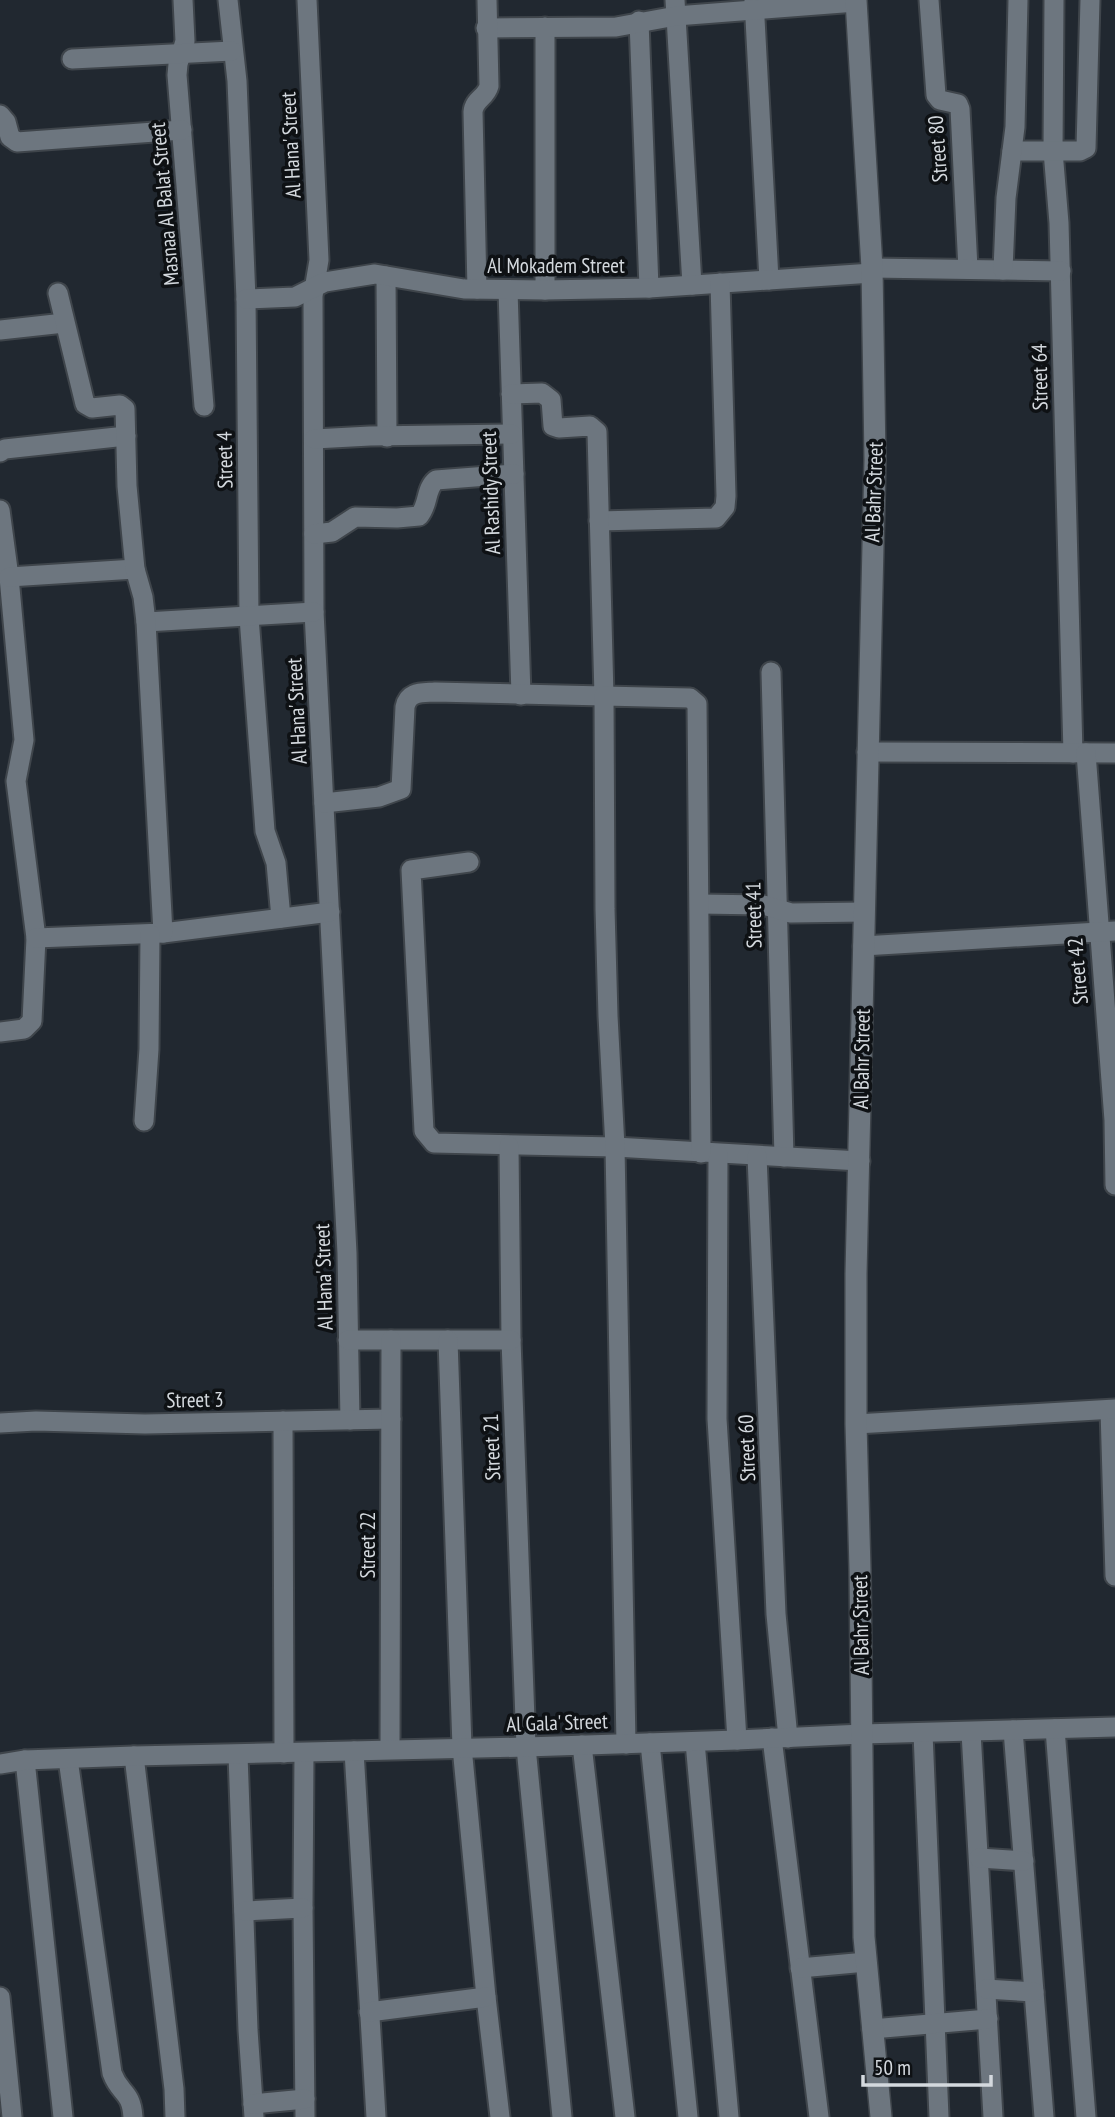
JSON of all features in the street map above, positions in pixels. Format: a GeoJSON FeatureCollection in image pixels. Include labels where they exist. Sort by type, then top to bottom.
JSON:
{"type":"FeatureCollection","features":[{"type":"Feature","properties":{"kind":"street","name":"Masnaa Al Balat Street"},"geometry":{"type":"LineString","coordinates":[[183,0],[186,34],[177,69],[204,406]]}},
{"type":"Feature","properties":{"kind":"street","name":"Street 4"},"geometry":{"type":"LineString","coordinates":[[228,0],[237,81],[246,299],[249,617],[265,831],[276,863],[281,918]]}},
{"type":"Feature","properties":{"kind":"street","name":"Al Hana' Street"},"geometry":{"type":"LineString","coordinates":[[307,0],[319,260],[314,288],[314,612],[347,1253],[350,1420]]}},
{"type":"Feature","properties":{"kind":"street"},"geometry":{"type":"LineString","coordinates":[[477,289],[473,112],[475,104],[485,95],[488,86],[487,0]]}},
{"type":"Feature","properties":{"kind":"street","name":"Street 80"},"geometry":{"type":"LineString","coordinates":[[929,0],[936,95],[943,101],[958,104],[960,109],[968,269]]}},
{"type":"Feature","properties":{"kind":"street"},"geometry":{"type":"LineString","coordinates":[[1003,270],[1006,198],[1012,151],[1018,0]]}},
{"type":"Feature","properties":{"kind":"street","name":"Street 64"},"geometry":{"type":"LineString","coordinates":[[1054,0],[1053,151],[1079,753]]}},
{"type":"Feature","properties":{"kind":"street"},"geometry":{"type":"LineString","coordinates":[[1012,151],[1080,151],[1088,144],[1090,0]]}},
{"type":"Feature","properties":{"kind":"street"},"geometry":{"type":"LineString","coordinates":[[486,28],[616,27],[676,8],[856,1]]}},
{"type":"Feature","properties":{"kind":"street","name":"Al Bahr Street"},"geometry":{"type":"LineString","coordinates":[[856,1],[872,270],[875,460],[863,912],[856,1424],[866,1962],[881,2117]]}},
{"type":"Feature","properties":{"kind":"street"},"geometry":{"type":"LineString","coordinates":[[754,5],[769,280]]}},
{"type":"Feature","properties":{"kind":"street"},"geometry":{"type":"LineString","coordinates":[[676,8],[692,285]]}},
{"type":"Feature","properties":{"kind":"street"},"geometry":{"type":"LineString","coordinates":[[639,21],[649,288]]}},
{"type":"Feature","properties":{"kind":"street"},"geometry":{"type":"LineString","coordinates":[[544,27],[545,290]]}},
{"type":"Feature","properties":{"kind":"street"},"geometry":{"type":"LineString","coordinates":[[72,59],[232,51]]}},
{"type":"Feature","properties":{"kind":"street"},"geometry":{"type":"LineString","coordinates":[[0,115],[6,122],[10,137],[17,142],[181,130]]}},
{"type":"Feature","properties":{"kind":"street","name":"Al Mokadem Street"},"geometry":{"type":"LineString","coordinates":[[246,299],[295,297],[325,282],[375,274],[449,288],[545,290],[649,288],[872,270],[1060,271]]}},
{"type":"Feature","properties":{"kind":"street"},"geometry":{"type":"LineString","coordinates":[[386,276],[387,436]]}},
{"type":"Feature","properties":{"kind":"street"},"geometry":{"type":"LineString","coordinates":[[599,521],[716,518],[725,507],[720,283]]}},
{"type":"Feature","properties":{"kind":"street","name":"Al Rashidy Street"},"geometry":{"type":"LineString","coordinates":[[508,290],[521,695]]}},
{"type":"Feature","properties":{"kind":"street"},"geometry":{"type":"LineString","coordinates":[[58,293],[85,404],[92,408],[122,405],[125,410],[127,486],[135,569],[144,597],[146,622],[156,933],[144,1121]]}},
{"type":"Feature","properties":{"kind":"street"},"geometry":{"type":"LineString","coordinates":[[0,330],[64,323]]}},
{"type":"Feature","properties":{"kind":"street"},"geometry":{"type":"LineString","coordinates":[[511,394],[542,393],[551,400],[553,426],[590,426],[597,432],[604,696],[607,989],[615,1147],[626,1744]]}},
{"type":"Feature","properties":{"kind":"street"},"geometry":{"type":"LineString","coordinates":[[314,439],[512,434]]}},
{"type":"Feature","properties":{"kind":"street"},"geometry":{"type":"LineString","coordinates":[[0,452],[5,449],[126,436]]}},
{"type":"Feature","properties":{"kind":"street"},"geometry":{"type":"LineString","coordinates":[[314,534],[332,532],[355,517],[419,516],[425,506],[431,484],[436,480],[513,474]]}},
{"type":"Feature","properties":{"kind":"street"},"geometry":{"type":"LineString","coordinates":[[0,510],[24,740],[16,781],[36,938],[32,1021],[24,1029],[0,1032]]}},
{"type":"Feature","properties":{"kind":"street"},"geometry":{"type":"LineString","coordinates":[[9,577],[135,569]]}},
{"type":"Feature","properties":{"kind":"street"},"geometry":{"type":"LineString","coordinates":[[146,622],[314,612]]}},
{"type":"Feature","properties":{"kind":"street","name":"Street 41"},"geometry":{"type":"LineString","coordinates":[[771,672],[783,1157]]}},
{"type":"Feature","properties":{"kind":"street"},"geometry":{"type":"LineString","coordinates":[[324,803],[379,797],[401,789],[405,707],[407,699],[413,694],[435,692],[690,698],[696,704],[717,1419],[737,1740]]}},
{"type":"Feature","properties":{"kind":"street"},"geometry":{"type":"LineString","coordinates":[[867,752],[1115,753]]}},
{"type":"Feature","properties":{"kind":"street","name":"Street 42"},"geometry":{"type":"LineString","coordinates":[[1079,753],[1106,931],[1115,1185]]}},
{"type":"Feature","properties":{"kind":"street"},"geometry":{"type":"LineString","coordinates":[[469,862],[411,870],[424,1131],[434,1143],[615,1147],[860,1161]]}},
{"type":"Feature","properties":{"kind":"street"},"geometry":{"type":"LineString","coordinates":[[700,904],[763,905],[791,913],[863,912]]}},
{"type":"Feature","properties":{"kind":"street"},"geometry":{"type":"LineString","coordinates":[[36,938],[156,933],[330,912]]}},
{"type":"Feature","properties":{"kind":"street"},"geometry":{"type":"LineString","coordinates":[[863,946],[1106,931]]}},
{"type":"Feature","properties":{"kind":"street","name":"Street 21"},"geometry":{"type":"LineString","coordinates":[[509,1146],[511,1340],[527,1747],[562,2117]]}},
{"type":"Feature","properties":{"kind":"street","name":"Street 60"},"geometry":{"type":"LineString","coordinates":[[757,1156],[780,1738],[800,1968],[819,2117]]}},
{"type":"Feature","properties":{"kind":"street"},"geometry":{"type":"LineString","coordinates":[[348,1340],[511,1340]]}},
{"type":"Feature","properties":{"kind":"street","name":"Street 22"},"geometry":{"type":"LineString","coordinates":[[390,1749],[391,1340]]}},
{"type":"Feature","properties":{"kind":"street"},"geometry":{"type":"LineString","coordinates":[[448,1340],[462,1748],[500,2117]]}},
{"type":"Feature","properties":{"kind":"street"},"geometry":{"type":"LineString","coordinates":[[856,1424],[1112,1409],[1115,1576]]}},
{"type":"Feature","properties":{"kind":"street","name":"Street 3"},"geometry":{"type":"LineString","coordinates":[[0,1423],[391,1419]]}},
{"type":"Feature","properties":{"kind":"street"},"geometry":{"type":"LineString","coordinates":[[283,1421],[284,1753]]}},
{"type":"Feature","properties":{"kind":"street","name":"Al Gala' Street"},"geometry":{"type":"LineString","coordinates":[[0,1764],[25,1760],[134,1756],[527,1747],[1115,1727]]}},
{"type":"Feature","properties":{"kind":"street"},"geometry":{"type":"LineString","coordinates":[[1055,1729],[1086,2117]]}},
{"type":"Feature","properties":{"kind":"street"},"geometry":{"type":"LineString","coordinates":[[1013,1730],[1044,2117]]}},
{"type":"Feature","properties":{"kind":"street"},"geometry":{"type":"LineString","coordinates":[[971,1732],[993,2117]]}},
{"type":"Feature","properties":{"kind":"street"},"geometry":{"type":"LineString","coordinates":[[923,1733],[939,2117]]}},
{"type":"Feature","properties":{"kind":"street"},"geometry":{"type":"LineString","coordinates":[[695,1742],[729,2117]]}},
{"type":"Feature","properties":{"kind":"street"},"geometry":{"type":"LineString","coordinates":[[650,1743],[688,2117]]}},
{"type":"Feature","properties":{"kind":"street"},"geometry":{"type":"LineString","coordinates":[[582,1745],[625,2117]]}},
{"type":"Feature","properties":{"kind":"street"},"geometry":{"type":"LineString","coordinates":[[354,1751],[376,2117]]}},
{"type":"Feature","properties":{"kind":"street"},"geometry":{"type":"LineString","coordinates":[[237,1755],[253,2110],[305,2108],[304,1753]]}},
{"type":"Feature","properties":{"kind":"street"},"geometry":{"type":"LineString","coordinates":[[134,1756],[175,2117]]}},
{"type":"Feature","properties":{"kind":"street"},"geometry":{"type":"LineString","coordinates":[[68,1759],[112,2073],[115,2083],[129,2097],[133,2117]]}},
{"type":"Feature","properties":{"kind":"street"},"geometry":{"type":"LineString","coordinates":[[25,1760],[63,2117]]}},
{"type":"Feature","properties":{"kind":"street"},"geometry":{"type":"LineString","coordinates":[[979,1858],[1024,1861]]}},
{"type":"Feature","properties":{"kind":"street"},"geometry":{"type":"LineString","coordinates":[[244,1911],[303,1908]]}},
{"type":"Feature","properties":{"kind":"street"},"geometry":{"type":"LineString","coordinates":[[800,1968],[866,1962]]}},
{"type":"Feature","properties":{"kind":"street"},"geometry":{"type":"LineString","coordinates":[[986,1989],[1034,1992]]}},
{"type":"Feature","properties":{"kind":"street"},"geometry":{"type":"LineString","coordinates":[[0,1997],[12,2117]]}},
{"type":"Feature","properties":{"kind":"street"},"geometry":{"type":"LineString","coordinates":[[369,2012],[486,1997]]}},
{"type":"Feature","properties":{"kind":"street"},"geometry":{"type":"LineString","coordinates":[[872,2029],[988,2019]]}}]}
